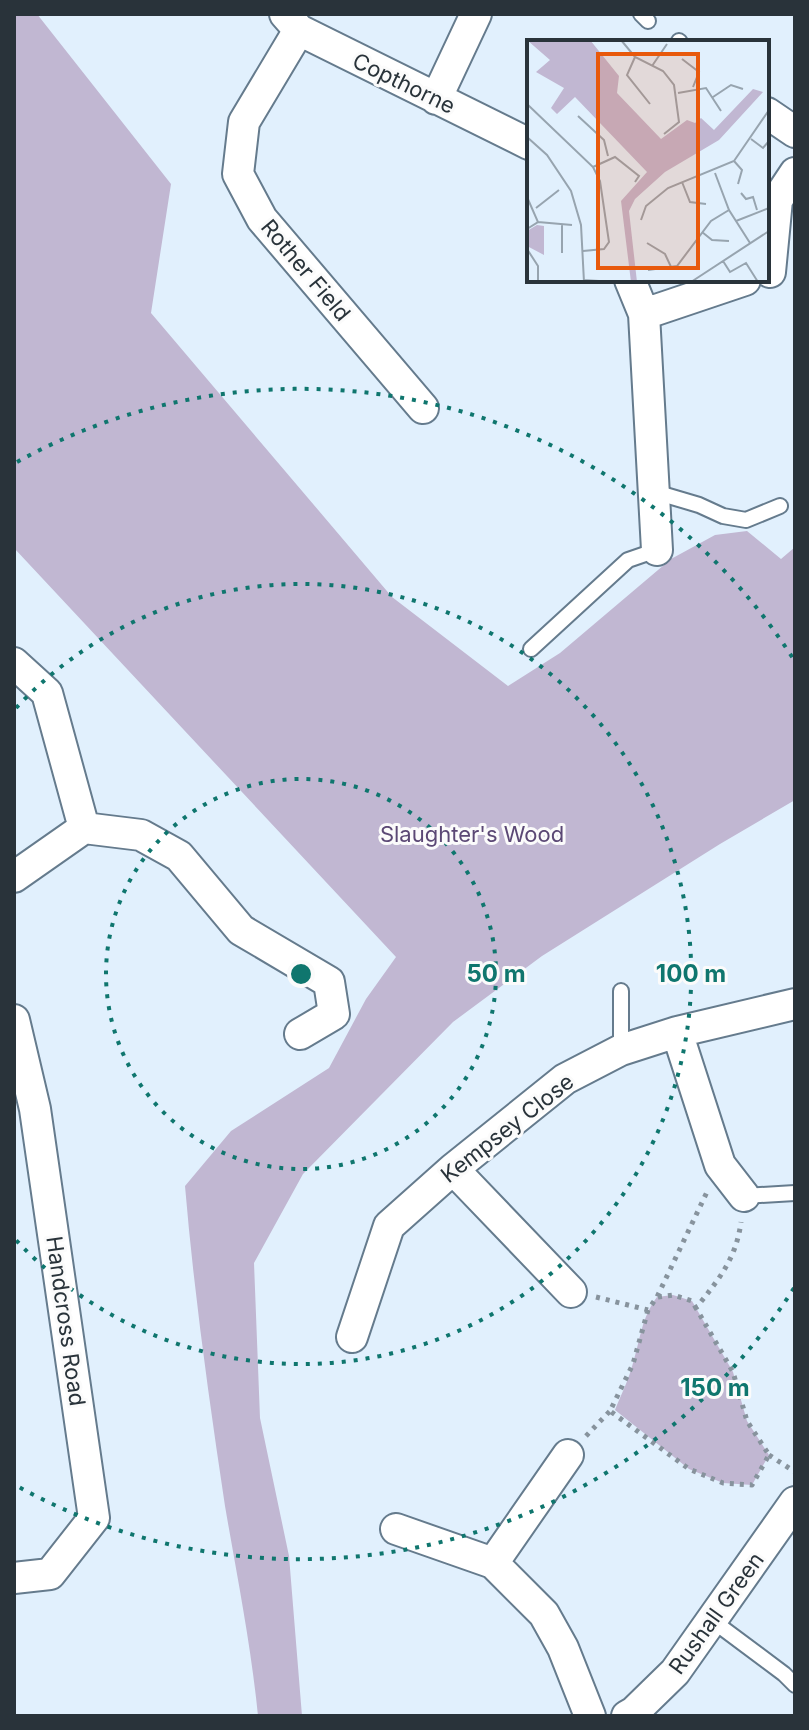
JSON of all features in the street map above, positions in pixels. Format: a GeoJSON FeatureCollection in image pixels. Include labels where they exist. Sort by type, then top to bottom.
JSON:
{"type":"FeatureCollection","features":[{"type":"Feature","properties":{"kind":"street"},"geometry":{"type":"LineString","coordinates":[[436,99],[476,14]]}},
{"type":"Feature","properties":{"kind":"street","name":"Copthorne"},"geometry":{"type":"LineString","coordinates":[[292,22],[436,99],[527,143]]}},
{"type":"Feature","properties":{"kind":"street","name":"Rother Field"},"geometry":{"type":"LineString","coordinates":[[292,22],[244,122],[238,174],[262,219],[423,408]]}},
{"type":"Feature","properties":{"kind":"street"},"geometry":{"type":"LineString","coordinates":[[769,114],[795,132]]}},
{"type":"Feature","properties":{"kind":"street"},"geometry":{"type":"LineString","coordinates":[[769,273],[777,200],[795,173]]}},
{"type":"Feature","properties":{"kind":"street"},"geometry":{"type":"LineString","coordinates":[[631,282],[644,314],[657,550]]}},
{"type":"Feature","properties":{"kind":"street"},"geometry":{"type":"LineString","coordinates":[[644,314],[742,282]]}},
{"type":"Feature","properties":{"kind":"street"},"geometry":{"type":"LineString","coordinates":[[14,663],[47,693],[84,828]]}},
{"type":"Feature","properties":{"kind":"street"},"geometry":{"type":"LineString","coordinates":[[14,877],[84,828],[141,835],[179,856],[241,930],[329,982],[334,1014],[300,1034]]}},
{"type":"Feature","properties":{"kind":"street","name":"Kempsey Close"},"geometry":{"type":"LineString","coordinates":[[352,1337],[389,1226],[453,1169],[565,1079],[621,1050],[677,1032],[795,1004]]}},
{"type":"Feature","properties":{"kind":"street","name":"Handcross Road"},"geometry":{"type":"LineString","coordinates":[[14,1020],[25,1110],[94,1518],[50,1574],[14,1578]]}},
{"type":"Feature","properties":{"kind":"street"},"geometry":{"type":"LineString","coordinates":[[677,1032],[720,1165],[744,1196]]}},
{"type":"Feature","properties":{"kind":"street"},"geometry":{"type":"LineString","coordinates":[[453,1169],[571,1292]]}},
{"type":"Feature","properties":{"kind":"street"},"geometry":{"type":"LineString","coordinates":[[493,1563],[568,1455]]}},
{"type":"Feature","properties":{"kind":"street","name":"Rushall Green"},"geometry":{"type":"LineString","coordinates":[[627,1716],[675,1672],[795,1502]]}},
{"type":"Feature","properties":{"kind":"street"},"geometry":{"type":"LineString","coordinates":[[396,1529],[493,1563],[544,1614],[563,1648],[590,1716]]}},
{"type":"Feature","properties":{"kind":"lane"},"geometry":{"type":"LineString","coordinates":[[655,492],[723,516],[746,520],[780,506]]}},
{"type":"Feature","properties":{"kind":"lane"},"geometry":{"type":"LineString","coordinates":[[531,649],[628,560],[657,550]]}},
{"type":"Feature","properties":{"kind":"lane"},"geometry":{"type":"LineString","coordinates":[[621,991],[621,1050]]}},
{"type":"Feature","properties":{"kind":"lane"},"geometry":{"type":"LineString","coordinates":[[744,1196],[795,1193]]}},
{"type":"Feature","properties":{"kind":"lane"},"geometry":{"type":"LineString","coordinates":[[713,1621],[795,1685]]}},
{"type":"Feature","properties":{"kind":"path"},"geometry":{"type":"LineString","coordinates":[[720,1165],[648,1310],[633,1364],[610,1411],[689,1469],[723,1483],[752,1485],[769,1455]]}},
{"type":"Feature","properties":{"kind":"path"},"geometry":{"type":"LineString","coordinates":[[696,1308],[719,1279],[738,1244],[744,1196]]}},
{"type":"Feature","properties":{"kind":"path"},"geometry":{"type":"LineString","coordinates":[[571,1292],[648,1310]]}},
{"type":"Feature","properties":{"kind":"path"},"geometry":{"type":"LineString","coordinates":[[657,1297],[673,1295],[692,1301],[733,1372],[747,1421],[769,1455],[795,1472]]}},
{"type":"Feature","properties":{"kind":"green space","name":"Slaughter's Wood"},"geometry":{"type":"Polygon","coordinates":[[[14,14],[37,14],[171,184],[151,313],[392,597],[508,686],[560,653],[671,559],[715,535],[747,531],[781,559],[795,547],[795,800],[542,956],[453,1022],[303,1174],[254,1263],[260,1418],[289,1556],[302,1716],[258,1716],[208,1386],[185,1186],[231,1131],[329,1068],[366,999],[396,957],[14,548],[14,14]]]}},
{"type":"Feature","properties":{"kind":"green space"},"geometry":{"type":"Polygon","coordinates":[[[673,1295],[692,1301],[733,1372],[747,1421],[769,1455],[752,1485],[723,1483],[689,1469],[615,1410],[648,1313],[657,1297],[673,1295]]]}}]}
